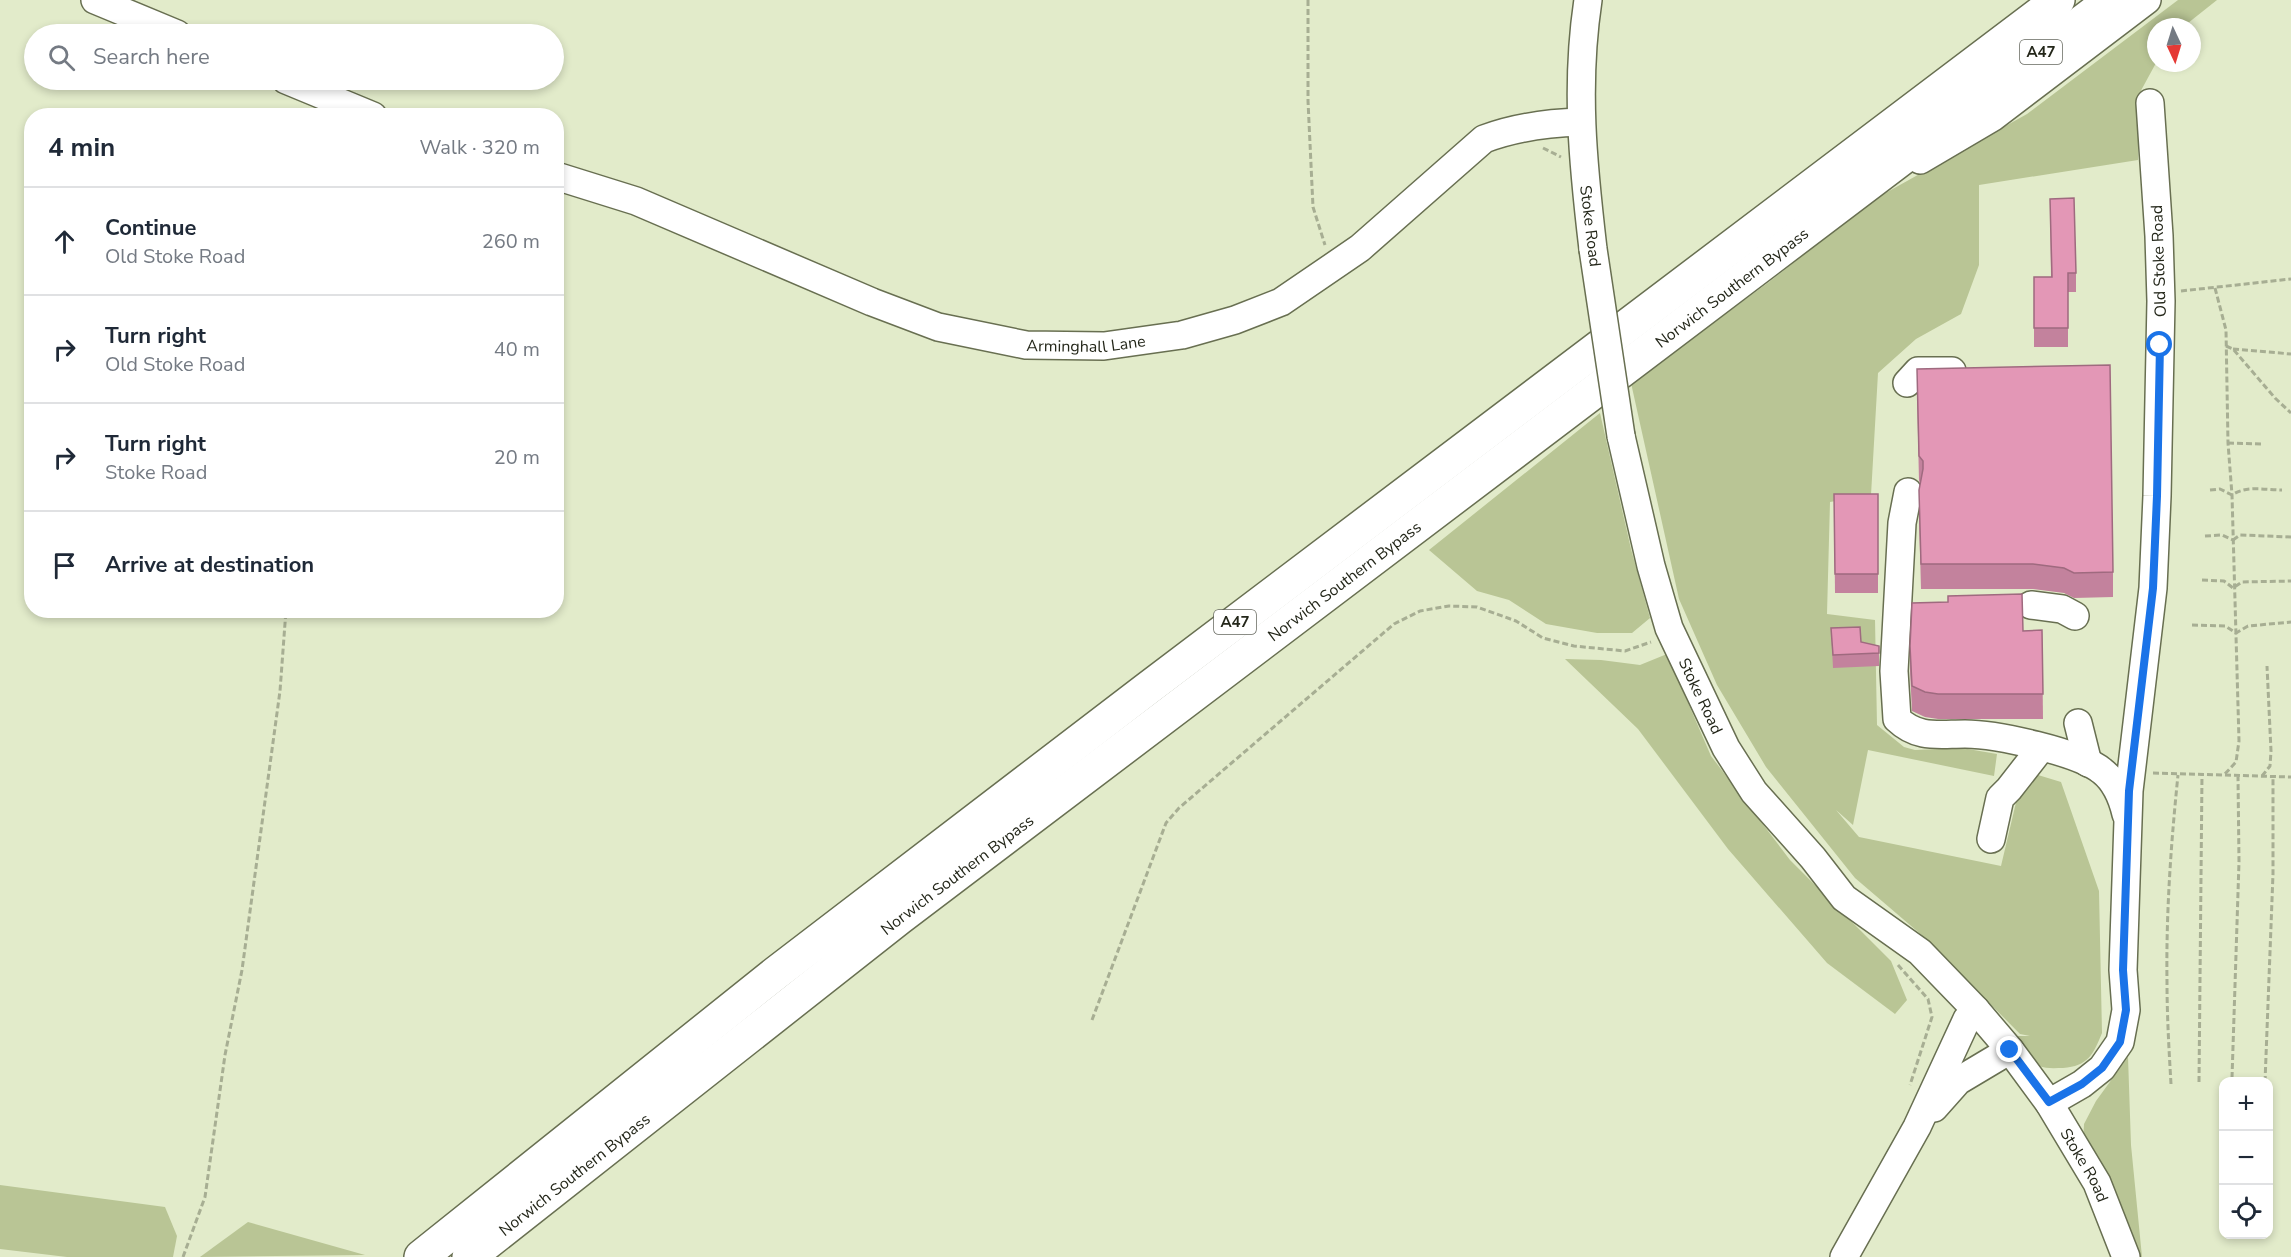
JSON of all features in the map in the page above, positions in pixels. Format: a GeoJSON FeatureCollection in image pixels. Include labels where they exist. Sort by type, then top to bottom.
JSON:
{"type":"FeatureCollection","features":[{"type":"Feature","properties":{"kind":"highway","name":"Norwich Southern Bypass"},"geometry":{"type":"LineString","coordinates":[[421,1257],[776,973],[1147,688],[2058,0]]}},
{"type":"Feature","properties":{"kind":"highway","name":"Norwich Southern Bypass"},"geometry":{"type":"LineString","coordinates":[[469,1257],[899,918],[2111,0]]}},
{"type":"Feature","properties":{"kind":"street"},"geometry":{"type":"LineString","coordinates":[[95,0],[153,24]]}},
{"type":"Feature","properties":{"kind":"street","name":"Stoke Road"},"geometry":{"type":"LineString","coordinates":[[1588,0],[1582,38],[1580,122],[1593,249],[1620,436],[1669,628],[1726,748],[1754,792],[1813,858],[1844,898],[1920,952],[1976,1010],[2049,1102],[2097,1183],[2126,1257]]}},
{"type":"Feature","properties":{"kind":"street"},"geometry":{"type":"LineString","coordinates":[[1891,126],[2036,0]]}},
{"type":"Feature","properties":{"kind":"street"},"geometry":{"type":"LineString","coordinates":[[1825,215],[1993,117],[2147,0]]}},
{"type":"Feature","properties":{"kind":"street"},"geometry":{"type":"LineString","coordinates":[[310,90],[354,108]]}},
{"type":"Feature","properties":{"kind":"street","name":"Old Stoke Road"},"geometry":{"type":"LineString","coordinates":[[2049,1102],[2082,1084],[2102,1068],[2120,1042],[2126,1010],[2123,970],[2129,823],[2127,786],[2153,588],[2157,496],[2161,301],[2150,103]]}},
{"type":"Feature","properties":{"kind":"street","name":"Arminghall Lane"},"geometry":{"type":"LineString","coordinates":[[564,178],[636,201],[872,302],[938,327],[1026,345],[1104,346],[1182,335],[1235,320],[1281,302],[1368,241],[1484,139],[1508,130],[1547,123],[1580,122]]}},
{"type":"Feature","properties":{"kind":"street"},"geometry":{"type":"LineString","coordinates":[[1907,382],[1918,371],[1982,371]]}},
{"type":"Feature","properties":{"kind":"street"},"geometry":{"type":"LineString","coordinates":[[1908,492],[1902,523],[1909,605],[1894,670],[1897,719],[1907,729],[1921,733],[1967,734],[2041,748],[2088,763],[2127,786]]}},
{"type":"Feature","properties":{"kind":"street"},"geometry":{"type":"LineString","coordinates":[[2019,605],[2062,609],[2075,616]]}},
{"type":"Feature","properties":{"kind":"street"},"geometry":{"type":"LineString","coordinates":[[2078,723],[2088,763]]}},
{"type":"Feature","properties":{"kind":"street"},"geometry":{"type":"LineString","coordinates":[[1991,839],[2000,798],[2041,748]]}},
{"type":"Feature","properties":{"kind":"street"},"geometry":{"type":"LineString","coordinates":[[1844,1257],[1917,1127],[1967,1019],[1976,1010]]}},
{"type":"Feature","properties":{"kind":"street"},"geometry":{"type":"LineString","coordinates":[[1917,1127],[1958,1081],[2010,1050]]}},
{"type":"Feature","properties":{"kind":"path"},"geometry":{"type":"LineString","coordinates":[[1308,0],[1308,101],[1313,207],[1322,241],[1336,262]]}},
{"type":"Feature","properties":{"kind":"path"},"geometry":{"type":"LineString","coordinates":[[1537,145],[1561,157],[1565,164]]}},
{"type":"Feature","properties":{"kind":"path"},"geometry":{"type":"LineString","coordinates":[[2161,301],[2183,290],[2291,279]]}},
{"type":"Feature","properties":{"kind":"path"},"geometry":{"type":"LineString","coordinates":[[2215,288],[2224,320],[2226,346],[2239,741],[2236,762],[2223,776]]}},
{"type":"Feature","properties":{"kind":"path"},"geometry":{"type":"LineString","coordinates":[[2226,346],[2233,349],[2291,354]]}},
{"type":"Feature","properties":{"kind":"path"},"geometry":{"type":"LineString","coordinates":[[2233,349],[2274,398],[2291,414]]}},
{"type":"Feature","properties":{"kind":"path"},"geometry":{"type":"LineString","coordinates":[[2228,443],[2264,444]]}},
{"type":"Feature","properties":{"kind":"path"},"geometry":{"type":"LineString","coordinates":[[2210,490],[2220,489],[2232,495]]}},
{"type":"Feature","properties":{"kind":"path"},"geometry":{"type":"LineString","coordinates":[[2232,495],[2239,490],[2282,490]]}},
{"type":"Feature","properties":{"kind":"path"},"geometry":{"type":"LineString","coordinates":[[2205,536],[2222,535],[2233,540]]}},
{"type":"Feature","properties":{"kind":"path"},"geometry":{"type":"LineString","coordinates":[[2233,540],[2240,535],[2291,537]]}},
{"type":"Feature","properties":{"kind":"path"},"geometry":{"type":"LineString","coordinates":[[2202,580],[2224,581],[2233,588]]}},
{"type":"Feature","properties":{"kind":"path"},"geometry":{"type":"LineString","coordinates":[[2233,588],[2242,582],[2291,581]]}},
{"type":"Feature","properties":{"kind":"path"},"geometry":{"type":"LineString","coordinates":[[1092,1020],[1166,823],[1179,808],[1394,624],[1420,611],[1449,606],[1477,608],[1516,621],[1543,638],[1574,646],[1625,651],[1647,644],[1669,628]]}},
{"type":"Feature","properties":{"kind":"path"},"geometry":{"type":"LineString","coordinates":[[183,1257],[205,1197],[225,1055],[242,970],[280,691],[285,618]]}},
{"type":"Feature","properties":{"kind":"path"},"geometry":{"type":"LineString","coordinates":[[2236,633],[2248,626],[2291,621]]}},
{"type":"Feature","properties":{"kind":"path"},"geometry":{"type":"LineString","coordinates":[[2192,625],[2225,626],[2236,633]]}},
{"type":"Feature","properties":{"kind":"path"},"geometry":{"type":"LineString","coordinates":[[2262,776],[2270,766],[2271,752],[2267,666]]}},
{"type":"Feature","properties":{"kind":"path"},"geometry":{"type":"LineString","coordinates":[[2127,786],[2150,773],[2291,777]]}},
{"type":"Feature","properties":{"kind":"path"},"geometry":{"type":"LineString","coordinates":[[2171,1084],[2167,982],[2168,934],[2178,775]]}},
{"type":"Feature","properties":{"kind":"path"},"geometry":{"type":"LineString","coordinates":[[2199,1082],[2202,775]]}},
{"type":"Feature","properties":{"kind":"path"},"geometry":{"type":"LineString","coordinates":[[2232,1077],[2239,862],[2238,777]]}},
{"type":"Feature","properties":{"kind":"path"},"geometry":{"type":"LineString","coordinates":[[2265,1077],[2273,874],[2273,777]]}},
{"type":"Feature","properties":{"kind":"green space"},"geometry":{"type":"Polygon","coordinates":[[[2178,0],[2217,0],[2194,18],[2154,18],[2178,0]]]}},
{"type":"Feature","properties":{"kind":"green space"},"geometry":{"type":"Polygon","coordinates":[[[2147,23],[2147,72],[2151,72],[2138,96],[2138,160],[1979,185],[1979,265],[1961,314],[1916,339],[1878,373],[1871,495],[1830,502],[1827,614],[1875,620],[1877,725],[1904,747],[1915,750],[1962,748],[1997,754],[1994,776],[1868,750],[1853,825],[1836,810],[1859,837],[2001,866],[2018,794],[2038,775],[2061,782],[2099,891],[2102,1033],[2096,1047],[2084,1062],[2063,1068],[2045,1068],[2034,1064],[2026,1057],[2009,1036],[2030,1036],[2020,1034],[1924,937],[1855,878],[1766,767],[1717,685],[1679,599],[1631,383],[1769,282],[1873,200],[2027,114],[2147,23]]]}},
{"type":"Feature","properties":{"kind":"green space"},"geometry":{"type":"Polygon","coordinates":[[[1600,413],[1631,549],[1650,618],[1632,633],[1597,633],[1546,624],[1509,600],[1477,591],[1429,550],[1600,413]]]}},
{"type":"Feature","properties":{"kind":"green space"},"geometry":{"type":"Polygon","coordinates":[[[1667,654],[1711,756],[1790,860],[1891,961],[1907,1000],[1895,1014],[1827,963],[1728,849],[1638,729],[1565,659],[1601,660],[1640,665],[1667,654]]]}},
{"type":"Feature","properties":{"kind":"green space"},"geometry":{"type":"Polygon","coordinates":[[[2128,1057],[2131,1145],[2142,1257],[2135,1257],[2083,1144],[2084,1124],[2096,1101],[2128,1057]]]}},
{"type":"Feature","properties":{"kind":"green space"},"geometry":{"type":"Polygon","coordinates":[[[0,1185],[165,1207],[177,1236],[173,1257],[67,1257],[0,1249],[0,1185]]]}},
{"type":"Feature","properties":{"kind":"green space"},"geometry":{"type":"Polygon","coordinates":[[[248,1222],[365,1255],[200,1257],[248,1222]]]}},
{"type":"Feature","properties":{"kind":"building"},"geometry":{"type":"Polygon","coordinates":[[[2074,198],[2076,273],[2068,273],[2068,328],[2034,328],[2034,277],[2052,277],[2050,199],[2074,198]]]}},
{"type":"Feature","properties":{"kind":"building"},"geometry":{"type":"Polygon","coordinates":[[[2110,365],[2113,572],[2074,573],[2064,568],[2033,564],[1921,564],[1919,490],[1923,461],[1919,456],[1917,369],[2110,365]]]}},
{"type":"Feature","properties":{"kind":"building"},"geometry":{"type":"Polygon","coordinates":[[[1834,494],[1878,494],[1878,574],[1835,574],[1834,494]]]}},
{"type":"Feature","properties":{"kind":"building"},"geometry":{"type":"Polygon","coordinates":[[[2022,594],[2023,631],[2042,630],[2043,694],[1938,694],[1925,692],[1912,686],[1910,646],[1912,603],[1948,602],[1948,596],[2022,594]]]}},
{"type":"Feature","properties":{"kind":"building"},"geometry":{"type":"Polygon","coordinates":[[[1860,627],[1861,642],[1879,646],[1879,653],[1833,655],[1831,628],[1860,627]]]}},
{"type":"Feature","properties":{"kind":"route"},"geometry":{"type":"LineString","coordinates":[[2010,1050],[2049,1102],[2082,1084],[2102,1068],[2120,1042],[2126,1010],[2123,970],[2129,791],[2153,588],[2160,345]]}}]}
